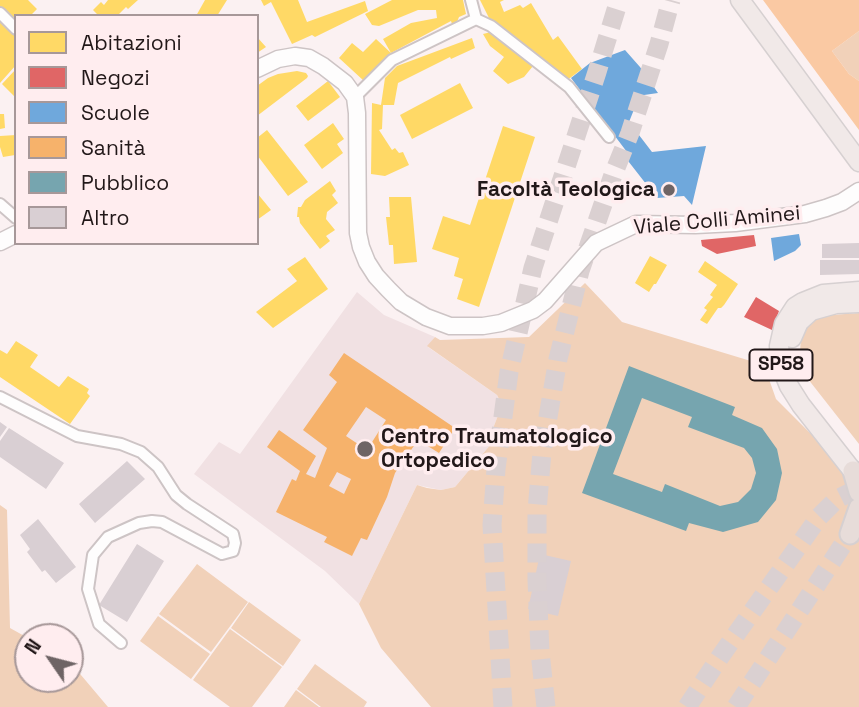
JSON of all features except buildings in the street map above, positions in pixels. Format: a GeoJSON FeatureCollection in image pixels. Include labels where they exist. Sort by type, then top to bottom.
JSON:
{"type":"FeatureCollection","features":[{"type":"Feature","properties":{"kind":"highway"},"geometry":{"type":"LineString","coordinates":[[857,470],[859,492]]}},
{"type":"Feature","properties":{"kind":"highway"},"geometry":{"type":"LineString","coordinates":[[859,508],[850,534],[859,527]]}},
{"type":"Feature","properties":{"kind":"main road"},"geometry":{"type":"LineString","coordinates":[[740,0],[859,162]]}},
{"type":"Feature","properties":{"kind":"main road"},"geometry":{"type":"LineString","coordinates":[[259,68],[278,59],[295,56],[309,58],[336,75],[355,97]]}},
{"type":"Feature","properties":{"kind":"main road","name":"Viale Colli Aminei"},"geometry":{"type":"LineString","coordinates":[[355,97],[358,233],[364,255],[376,276],[401,302],[426,317],[450,326],[500,323],[533,310],[545,301],[596,243],[636,224],[734,223],[805,214],[842,202],[859,191]]}},
{"type":"Feature","properties":{"kind":"main road","name":"SP58"},"geometry":{"type":"LineString","coordinates":[[857,470],[801,405],[789,386],[781,366],[779,345],[784,324],[795,307],[823,294],[859,291]]}},
{"type":"Feature","properties":{"kind":"main road","name":"SP58"},"geometry":{"type":"LineString","coordinates":[[857,470],[801,386],[793,370],[791,354],[794,330],[806,314],[830,305],[859,303]]}},
{"type":"Feature","properties":{"kind":"street"},"geometry":{"type":"LineString","coordinates":[[471,0],[476,19]]}},
{"type":"Feature","properties":{"kind":"street"},"geometry":{"type":"LineString","coordinates":[[0,13],[14,27]]}},
{"type":"Feature","properties":{"kind":"street"},"geometry":{"type":"LineString","coordinates":[[355,97],[392,60],[476,19]]}},
{"type":"Feature","properties":{"kind":"street"},"geometry":{"type":"LineString","coordinates":[[476,19],[491,26],[569,87],[610,137]]}},
{"type":"Feature","properties":{"kind":"street"},"geometry":{"type":"LineString","coordinates":[[0,204],[14,216]]}},
{"type":"Feature","properties":{"kind":"street"},"geometry":{"type":"LineString","coordinates":[[0,397],[77,436],[121,444],[141,452],[151,460],[176,495],[233,534],[233,551],[222,554],[172,526],[152,521],[139,523],[108,537],[93,555],[88,589],[99,624],[121,643]]}},
{"type":"Feature","properties":{"kind":"shaded area"},"geometry":{"type":"Polygon","coordinates":[[[763,0],[859,0],[859,31],[832,51],[849,74],[859,81],[859,130],[763,0]]]}},
{"type":"Feature","properties":{"kind":"shaded area"},"geometry":{"type":"Polygon","coordinates":[[[859,31],[859,81],[849,74],[832,51],[859,31]]]}},
{"type":"Feature","properties":{"kind":"shaded area"},"geometry":{"type":"Polygon","coordinates":[[[585,283],[622,322],[764,365],[776,399],[843,469],[859,502],[859,707],[431,707],[381,648],[359,604],[417,485],[441,490],[455,487],[491,444],[492,431],[502,405],[497,395],[427,346],[435,337],[440,340],[529,337],[585,283]]]}},
{"type":"Feature","properties":{"kind":"shaded area","name":"Centro Traumatologico Ortopedico"},"geometry":{"type":"Polygon","coordinates":[[[357,292],[384,315],[435,337],[428,347],[497,395],[502,405],[492,431],[491,444],[455,487],[441,490],[417,485],[359,604],[325,571],[194,474],[219,442],[240,454],[357,292]]]}},
{"type":"Feature","properties":{"kind":"shaded area"},"geometry":{"type":"Polygon","coordinates":[[[859,313],[859,444],[808,379],[800,353],[801,336],[807,325],[831,315],[859,313]]]}},
{"type":"Feature","properties":{"kind":"shaded area"},"geometry":{"type":"Polygon","coordinates":[[[0,505],[7,510],[10,628],[14,630],[14,693],[84,693],[84,679],[108,707],[0,707],[0,505]]]}},
{"type":"Feature","properties":{"kind":"shaded area"},"geometry":{"type":"Polygon","coordinates":[[[197,564],[248,602],[211,652],[159,614],[197,564]]]}},
{"type":"Feature","properties":{"kind":"shaded area"},"geometry":{"type":"Polygon","coordinates":[[[249,602],[301,640],[283,666],[231,628],[249,602]]]}},
{"type":"Feature","properties":{"kind":"shaded area"},"geometry":{"type":"Polygon","coordinates":[[[158,616],[210,654],[191,679],[140,641],[158,616]]]}},
{"type":"Feature","properties":{"kind":"shaded area"},"geometry":{"type":"Polygon","coordinates":[[[230,629],[282,667],[252,707],[230,707],[193,680],[230,629]]]}},
{"type":"Feature","properties":{"kind":"shaded area"},"geometry":{"type":"Polygon","coordinates":[[[315,664],[367,702],[364,707],[321,707],[297,689],[315,664]]]}},
{"type":"Feature","properties":{"kind":"shaded area"},"geometry":{"type":"Polygon","coordinates":[[[296,690],[319,707],[284,707],[296,690]]]}},
{"type":"Feature","properties":{"kind":"tunnel"},"geometry":{"type":"LineString","coordinates":[[503,707],[492,525],[496,469],[509,372],[533,268],[619,0]]}},
{"type":"Feature","properties":{"kind":"tunnel"},"geometry":{"type":"LineString","coordinates":[[546,707],[540,652],[537,511],[542,452],[558,359],[580,271],[630,133],[671,0]]}},
{"type":"Feature","properties":{"kind":"tunnel"},"geometry":{"type":"LineString","coordinates":[[687,707],[819,517],[837,499],[859,488]]}},
{"type":"Feature","properties":{"kind":"tunnel"},"geometry":{"type":"LineString","coordinates":[[736,707],[850,534]]}},
{"type":"Feature","properties":{"kind":"place","name":"Facoltà Teologica"},"geometry":{"type":"Point","coordinates":[669,190]}},
{"type":"Feature","properties":{"kind":"place","name":"Centro Traumatologico Ortopedico"},"geometry":{"type":"Point","coordinates":[365,449]}}]}
